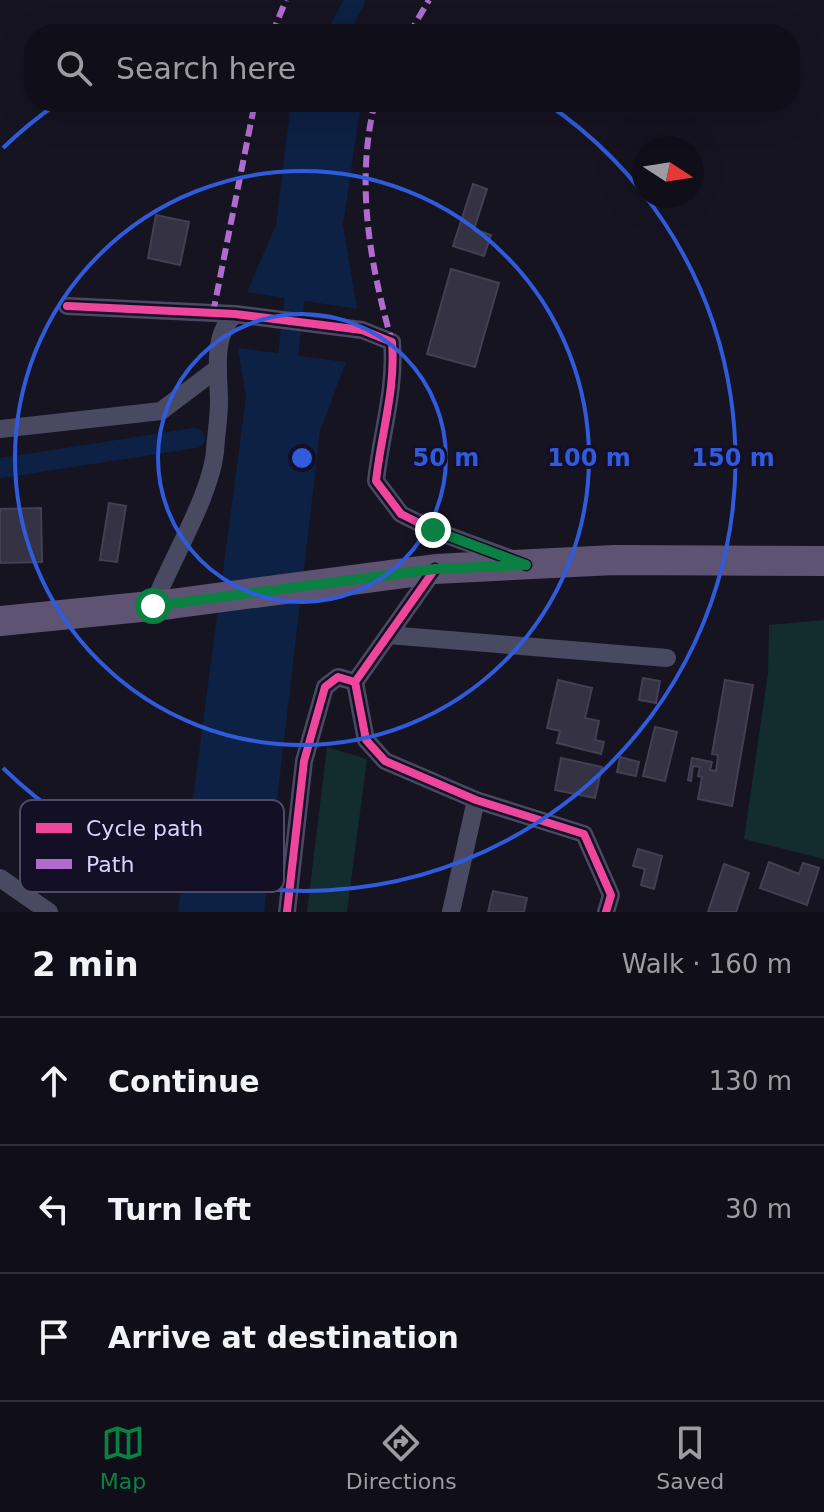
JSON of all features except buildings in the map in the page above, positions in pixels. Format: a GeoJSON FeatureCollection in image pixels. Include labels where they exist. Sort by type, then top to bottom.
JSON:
{"type":"FeatureCollection","features":[{"type":"Feature","properties":{"kind":"main road"},"geometry":{"type":"LineString","coordinates":[[0,621],[162,605],[435,569],[615,560],[824,561]]}},
{"type":"Feature","properties":{"kind":"street"},"geometry":{"type":"LineString","coordinates":[[67,306],[235,314],[362,330],[392,342],[394,370],[376,481],[401,514],[433,530],[526,565]]}},
{"type":"Feature","properties":{"kind":"street"},"geometry":{"type":"LineString","coordinates":[[162,605],[213,465],[222,332],[235,314]]}},
{"type":"Feature","properties":{"kind":"street"},"geometry":{"type":"LineString","coordinates":[[0,429],[161,411],[218,368]]}},
{"type":"Feature","properties":{"kind":"street"},"geometry":{"type":"LineString","coordinates":[[435,569],[355,682],[366,740],[385,761],[476,800],[584,834],[611,895],[606,912]]}},
{"type":"Feature","properties":{"kind":"street"},"geometry":{"type":"LineString","coordinates":[[388,635],[667,658]]}},
{"type":"Feature","properties":{"kind":"street"},"geometry":{"type":"LineString","coordinates":[[287,912],[304,761],[325,687],[338,677],[355,682]]}},
{"type":"Feature","properties":{"kind":"street"},"geometry":{"type":"LineString","coordinates":[[451,912],[476,800]]}},
{"type":"Feature","properties":{"kind":"street"},"geometry":{"type":"LineString","coordinates":[[0,878],[20,892]]}},
{"type":"Feature","properties":{"kind":"street"},"geometry":{"type":"LineString","coordinates":[[20,892],[49,912]]}},
{"type":"Feature","properties":{"kind":"green space"},"geometry":{"type":"Polygon","coordinates":[[[824,620],[824,859],[744,839],[768,673],[769,625],[824,620]]]}},
{"type":"Feature","properties":{"kind":"green space"},"geometry":{"type":"Polygon","coordinates":[[[327,747],[367,759],[347,912],[307,912],[327,747]]]}},
{"type":"Feature","properties":{"kind":"water"},"geometry":{"type":"Polygon","coordinates":[[[290,112],[360,112],[343,225],[357,309],[247,292],[276,225],[290,112]]]}},
{"type":"Feature","properties":{"kind":"water"},"geometry":{"type":"Polygon","coordinates":[[[238,348],[346,362],[320,431],[277,800],[193,800],[246,397],[238,348]]]}},
{"type":"Feature","properties":{"kind":"water"},"geometry":{"type":"Polygon","coordinates":[[[181,892],[266,892],[264,912],[178,912],[181,892]]]}},
{"type":"Feature","properties":{"kind":"waterway"},"geometry":{"type":"LineString","coordinates":[[342,24],[355,0]]}},
{"type":"Feature","properties":{"kind":"waterway"},"geometry":{"type":"LineString","coordinates":[[285,380],[298,272]]}},
{"type":"Feature","properties":{"kind":"waterway"},"geometry":{"type":"LineString","coordinates":[[0,468],[195,438]]}},
{"type":"Feature","properties":{"kind":"marked path"},"geometry":{"type":"LineString","coordinates":[[276,24],[286,0]]}},
{"type":"Feature","properties":{"kind":"marked path"},"geometry":{"type":"LineString","coordinates":[[415,24],[429,0]]}},
{"type":"Feature","properties":{"kind":"marked path"},"geometry":{"type":"LineString","coordinates":[[213,313],[253,112]]}},
{"type":"Feature","properties":{"kind":"marked path"},"geometry":{"type":"LineString","coordinates":[[373,112],[366,162],[368,223],[377,283],[392,342]]}},
{"type":"Feature","properties":{"kind":"cycle path"},"geometry":{"type":"LineString","coordinates":[[67,306],[235,314],[362,330],[392,342],[390,394],[376,481],[401,514],[433,530],[526,565]]}},
{"type":"Feature","properties":{"kind":"cycle path"},"geometry":{"type":"LineString","coordinates":[[287,912],[304,761],[325,687],[338,677],[355,682],[435,569]]}},
{"type":"Feature","properties":{"kind":"cycle path"},"geometry":{"type":"LineString","coordinates":[[355,682],[366,740],[385,761],[476,800],[584,834],[611,895],[606,912]]}},
{"type":"Feature","properties":{"kind":"route"},"geometry":{"type":"LineString","coordinates":[[153,606],[435,569],[526,565],[433,530]]}}]}
